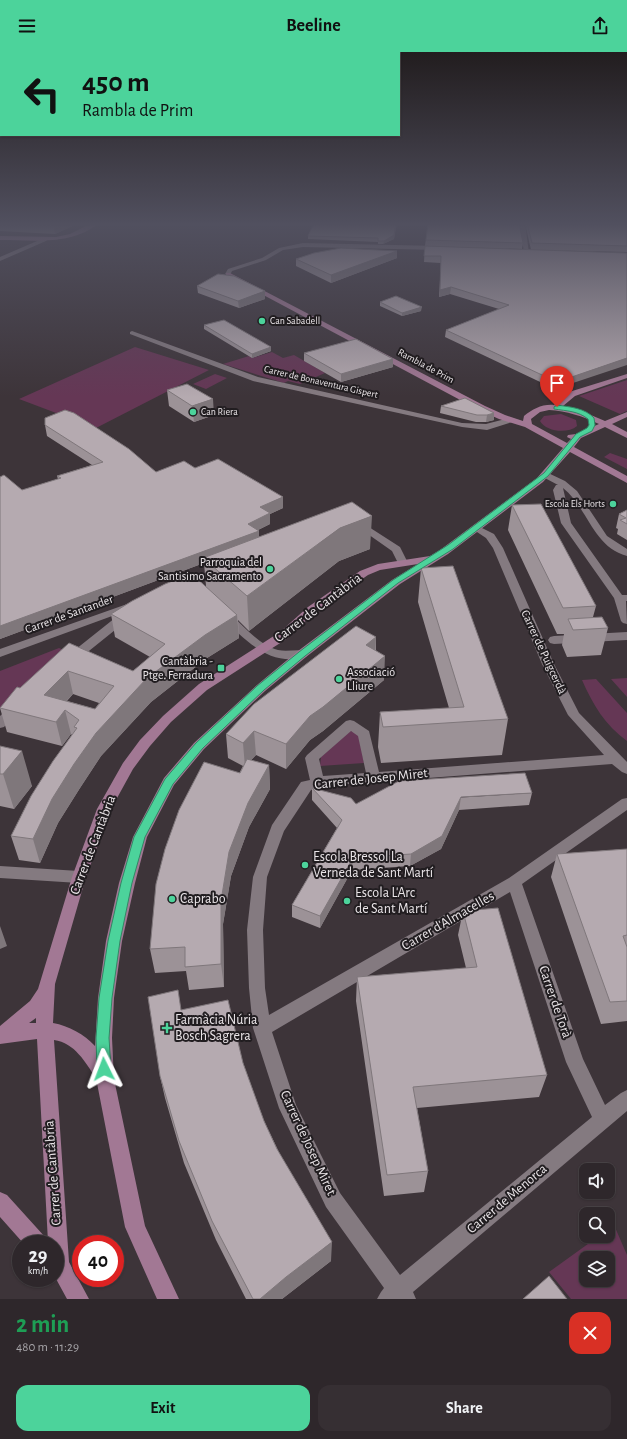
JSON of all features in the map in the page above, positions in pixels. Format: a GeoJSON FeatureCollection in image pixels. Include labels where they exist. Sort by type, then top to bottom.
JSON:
{"type":"FeatureCollection","features":[{"type":"Feature","properties":{"kind":"street","name":"Rambla de Prim"},"geometry":{"type":"LineString","coordinates":[[242,281],[482,408],[509,420],[528,425]]}},
{"type":"Feature","properties":{"kind":"street","name":"Carrer de Bonaventura Gispert"},"geometry":{"type":"LineString","coordinates":[[132,333],[256,379],[462,425],[487,427],[509,420]]}},
{"type":"Feature","properties":{"kind":"street"},"geometry":{"type":"LineString","coordinates":[[557,407],[572,394],[627,376]]}},
{"type":"Feature","properties":{"kind":"street"},"geometry":{"type":"LineString","coordinates":[[509,420],[529,415],[540,410],[557,407],[574,410],[627,435]]}},
{"type":"Feature","properties":{"kind":"street"},"geometry":{"type":"LineString","coordinates":[[550,437],[563,438],[578,436],[627,414]]}},
{"type":"Feature","properties":{"kind":"street"},"geometry":{"type":"LineString","coordinates":[[529,415],[526,421],[528,425],[627,480]]}},
{"type":"Feature","properties":{"kind":"street"},"geometry":{"type":"LineString","coordinates":[[590,430],[592,422],[591,418]]}},
{"type":"Feature","properties":{"kind":"street","name":"Carrer de Cantàbria"},"geometry":{"type":"LineString","coordinates":[[168,1299],[135,1227],[105,1079],[103,1038],[106,998],[114,941],[127,883],[140,837],[169,782],[199,746],[261,688],[302,654],[396,582],[435,558],[546,475],[578,436]]}},
{"type":"Feature","properties":{"kind":"street"},"geometry":{"type":"LineString","coordinates":[[546,475],[573,490],[601,534],[612,545],[627,553]]}},
{"type":"Feature","properties":{"kind":"street"},"geometry":{"type":"LineString","coordinates":[[559,487],[558,490],[566,523],[623,598],[627,621]]}},
{"type":"Feature","properties":{"kind":"street"},"geometry":{"type":"LineString","coordinates":[[352,525],[359,523],[392,545],[399,553],[403,563]]}},
{"type":"Feature","properties":{"kind":"street","name":"Carrer de Puigcerdà"},"geometry":{"type":"LineString","coordinates":[[476,528],[490,536],[498,548],[548,664],[574,715],[615,759],[627,769]]}},
{"type":"Feature","properties":{"kind":"street","name":"Carrer de Cantàbria"},"geometry":{"type":"LineString","coordinates":[[55,1235],[44,1029],[45,992],[79,877],[104,809],[114,789],[128,766],[145,743],[167,719],[203,687],[287,632],[312,609],[364,574],[378,567],[435,558]]}},
{"type":"Feature","properties":{"kind":"street","name":"Carrer de Santander"},"geometry":{"type":"LineString","coordinates":[[0,654],[71,626],[138,603],[116,624],[58,669]]}},
{"type":"Feature","properties":{"kind":"street"},"geometry":{"type":"LineString","coordinates":[[218,609],[249,638],[264,648],[281,654],[302,654]]}},
{"type":"Feature","properties":{"kind":"street"},"geometry":{"type":"LineString","coordinates":[[554,640],[627,636]]}},
{"type":"Feature","properties":{"kind":"street"},"geometry":{"type":"LineString","coordinates":[[0,724],[22,701]]}},
{"type":"Feature","properties":{"kind":"street"},"geometry":{"type":"LineString","coordinates":[[318,783],[312,758],[350,724],[364,734],[374,777]]}},
{"type":"Feature","properties":{"kind":"street","name":"Carrer de Josep Miret"},"geometry":{"type":"LineString","coordinates":[[397,1296],[333,1200],[288,1108],[262,1028],[257,988],[255,930],[260,877],[278,829],[306,786],[318,783],[374,777],[615,759]]}},
{"type":"Feature","properties":{"kind":"street","name":"Carrer d'Almacelles"},"geometry":{"type":"LineString","coordinates":[[262,1028],[514,882],[627,803]]}},
{"type":"Feature","properties":{"kind":"street"},"geometry":{"type":"LineString","coordinates":[[0,872],[79,877]]}},
{"type":"Feature","properties":{"kind":"street","name":"Carrer de Torà"},"geometry":{"type":"LineString","coordinates":[[514,882],[575,1062],[602,1120]]}},
{"type":"Feature","properties":{"kind":"street"},"geometry":{"type":"LineString","coordinates":[[0,1036],[36,1007],[45,992]]}},
{"type":"Feature","properties":{"kind":"street"},"geometry":{"type":"LineString","coordinates":[[0,1036],[44,1029],[69,1036],[86,1048],[95,1060],[105,1079]]}},
{"type":"Feature","properties":{"kind":"street","name":"Carrer de Menorca"},"geometry":{"type":"LineString","coordinates":[[397,1296],[627,1099]]}},
{"type":"Feature","properties":{"kind":"street"},"geometry":{"type":"LineString","coordinates":[[0,1202],[30,1235]]}},
{"type":"Feature","properties":{"kind":"street","name":"Carrer de Cantàbria"},"geometry":{"type":"LineString","coordinates":[[64,1274],[78,1299]]}},
{"type":"Feature","properties":{"kind":"shaded area"},"geometry":{"type":"Polygon","coordinates":[[[135,347],[209,370],[96,428],[19,399],[135,347]]]}},
{"type":"Feature","properties":{"kind":"shaded area"},"geometry":{"type":"Polygon","coordinates":[[[272,352],[283,358],[294,355],[325,373],[300,384],[288,381],[284,383],[223,364],[249,356],[252,358],[272,352]]]}},
{"type":"Feature","properties":{"kind":"shaded area"},"geometry":{"type":"Polygon","coordinates":[[[215,374],[227,378],[206,389],[193,384],[215,374]]]}},
{"type":"Feature","properties":{"kind":"shaded area"},"geometry":{"type":"Polygon","coordinates":[[[627,380],[627,411],[620,414],[579,396],[627,380]]]}},
{"type":"Feature","properties":{"kind":"shaded area"},"geometry":{"type":"Polygon","coordinates":[[[561,414],[576,420],[577,426],[573,429],[557,431],[547,428],[540,421],[544,416],[561,414]]]}},
{"type":"Feature","properties":{"kind":"shaded area"},"geometry":{"type":"Polygon","coordinates":[[[610,453],[627,459],[627,469],[604,457],[610,453]]]}},
{"type":"Feature","properties":{"kind":"shaded area"},"geometry":{"type":"Polygon","coordinates":[[[59,648],[69,652],[25,685],[0,709],[0,671],[59,648]]]}},
{"type":"Feature","properties":{"kind":"shaded area"},"geometry":{"type":"Polygon","coordinates":[[[627,678],[627,697],[611,679],[627,678]]]}},
{"type":"Feature","properties":{"kind":"shaded area"},"geometry":{"type":"Polygon","coordinates":[[[596,679],[627,713],[627,741],[612,728],[600,714],[582,680],[596,679]]]}},
{"type":"Feature","properties":{"kind":"shaded area"},"geometry":{"type":"Polygon","coordinates":[[[350,731],[358,732],[364,763],[320,766],[321,757],[350,731]]]}},
{"type":"Feature","properties":{"kind":"shaded area"},"geometry":{"type":"Polygon","coordinates":[[[615,1227],[627,1255],[627,1299],[571,1299],[549,1272],[589,1243],[615,1243],[615,1227]]]}},
{"type":"Feature","properties":{"kind":"building"},"geometry":{"type":"Polygon","coordinates":[[[205,281],[245,281],[265,291],[238,301],[197,286],[205,281]]]}},
{"type":"Feature","properties":{"kind":"building"},"geometry":{"type":"Polygon","coordinates":[[[440,281],[627,281],[627,358],[557,382],[446,330],[509,305],[451,287],[440,290],[440,281]]]}},
{"type":"Feature","properties":{"kind":"building"},"geometry":{"type":"Polygon","coordinates":[[[396,296],[422,307],[402,313],[380,302],[396,296]]]}},
{"type":"Feature","properties":{"kind":"building"},"geometry":{"type":"Polygon","coordinates":[[[224,320],[271,347],[252,354],[204,325],[224,320]]]}},
{"type":"Feature","properties":{"kind":"building"},"geometry":{"type":"Polygon","coordinates":[[[356,339],[393,359],[341,374],[304,353],[356,339]]]}},
{"type":"Feature","properties":{"kind":"building"},"geometry":{"type":"Polygon","coordinates":[[[187,384],[213,399],[192,406],[167,390],[187,384]]]}},
{"type":"Feature","properties":{"kind":"building"},"geometry":{"type":"Polygon","coordinates":[[[465,398],[494,413],[477,415],[441,406],[465,398]]]}},
{"type":"Feature","properties":{"kind":"building"},"geometry":{"type":"Polygon","coordinates":[[[65,410],[74,413],[129,449],[156,472],[184,461],[195,468],[218,459],[283,497],[260,507],[270,513],[248,524],[259,531],[0,626],[0,477],[4,475],[22,490],[61,478],[57,476],[103,462],[45,425],[45,418],[65,410]]]}},
{"type":"Feature","properties":{"kind":"building"},"geometry":{"type":"Polygon","coordinates":[[[352,502],[372,516],[340,528],[247,596],[203,558],[352,502]]]}},
{"type":"Feature","properties":{"kind":"building"},"geometry":{"type":"Polygon","coordinates":[[[541,504],[596,606],[563,608],[512,505],[541,504]]]}},
{"type":"Feature","properties":{"kind":"building"},"geometry":{"type":"Polygon","coordinates":[[[627,510],[627,524],[620,520],[626,518],[619,514],[627,510]]]}},
{"type":"Feature","properties":{"kind":"building"},"geometry":{"type":"Polygon","coordinates":[[[453,566],[508,719],[383,727],[380,712],[464,707],[421,568],[453,566]]]}},
{"type":"Feature","properties":{"kind":"building"},"geometry":{"type":"Polygon","coordinates":[[[192,574],[237,615],[205,635],[147,678],[96,733],[74,764],[52,799],[33,839],[11,836],[31,796],[53,761],[77,728],[74,727],[79,720],[65,710],[56,722],[0,708],[17,687],[20,688],[69,643],[133,671],[165,644],[111,614],[165,584],[192,574]],[[68,671],[44,695],[95,709],[114,686],[68,671]]]}},
{"type":"Feature","properties":{"kind":"building"},"geometry":{"type":"Polygon","coordinates":[[[602,617],[608,628],[573,630],[568,619],[602,617]]]}},
{"type":"Feature","properties":{"kind":"building"},"geometry":{"type":"Polygon","coordinates":[[[356,626],[376,637],[366,645],[385,656],[310,716],[286,744],[254,731],[243,743],[226,734],[254,704],[356,626]]]}},
{"type":"Feature","properties":{"kind":"building"},"geometry":{"type":"Polygon","coordinates":[[[0,746],[22,751],[3,774],[0,774],[0,746]]]}},
{"type":"Feature","properties":{"kind":"building"},"geometry":{"type":"Polygon","coordinates":[[[247,759],[269,765],[248,803],[229,852],[221,901],[221,964],[185,967],[185,947],[150,949],[156,884],[165,849],[179,810],[204,762],[240,773],[247,759]]]}},
{"type":"Feature","properties":{"kind":"building"},"geometry":{"type":"Polygon","coordinates":[[[525,773],[532,793],[461,797],[442,836],[411,854],[353,858],[320,916],[292,905],[342,820],[312,788],[351,798],[356,804],[399,781],[525,773]]]}},
{"type":"Feature","properties":{"kind":"building"},"geometry":{"type":"Polygon","coordinates":[[[627,849],[627,935],[623,936],[627,947],[627,1001],[610,1002],[557,854],[627,849]]]}},
{"type":"Feature","properties":{"kind":"building"},"geometry":{"type":"Polygon","coordinates":[[[498,908],[547,1075],[413,1087],[428,1171],[387,1175],[357,977],[477,967],[463,911],[498,908]]]}},
{"type":"Feature","properties":{"kind":"building"},"geometry":{"type":"Polygon","coordinates":[[[178,990],[181,1010],[228,1000],[243,1063],[264,1121],[277,1149],[332,1242],[260,1299],[253,1299],[212,1221],[179,1141],[160,1076],[148,997],[178,990]]]}},
{"type":"Feature","properties":{"kind":"building"},"geometry":{"type":"Polygon","coordinates":[[[549,1276],[567,1299],[523,1299],[549,1276]]]}},
{"type":"Feature","properties":{"kind":"place","name":"Can Sabadell"},"geometry":{"type":"Point","coordinates":[262,321]}},
{"type":"Feature","properties":{"kind":"place","name":"Can Riera"},"geometry":{"type":"Point","coordinates":[193,412]}},
{"type":"Feature","properties":{"kind":"place","name":"Escola Els Horts"},"geometry":{"type":"Point","coordinates":[613,504]}},
{"type":"Feature","properties":{"kind":"place","name":"Parroquia del Santisimo Sacramento"},"geometry":{"type":"Point","coordinates":[270,569]}},
{"type":"Feature","properties":{"kind":"place","name":"Cantàbria - Ptge. Ferradura"},"geometry":{"type":"Point","coordinates":[221,668]}},
{"type":"Feature","properties":{"kind":"place","name":"Associació Lliure"},"geometry":{"type":"Point","coordinates":[339,679]}},
{"type":"Feature","properties":{"kind":"place","name":"Escola Bressol La Verneda de Sant Martí"},"geometry":{"type":"Point","coordinates":[305,865]}},
{"type":"Feature","properties":{"kind":"place","name":"Caprabo"},"geometry":{"type":"Point","coordinates":[172,899]}},
{"type":"Feature","properties":{"kind":"place","name":"Escola L'Arc de Sant Martí"},"geometry":{"type":"Point","coordinates":[347,901]}},
{"type":"Feature","properties":{"kind":"place","name":"Farmàcia Núria Bosch Sagrera"},"geometry":{"type":"Point","coordinates":[167,1028]}},
{"type":"Feature","properties":{"kind":"route"},"geometry":{"type":"LineString","coordinates":[[104,1069],[103,1038],[106,998],[114,941],[127,883],[140,837],[169,782],[199,746],[261,688],[302,654],[372,599],[451,547],[546,475],[578,436],[590,430],[592,425],[591,418],[587,415],[574,410],[557,407]]}}]}
